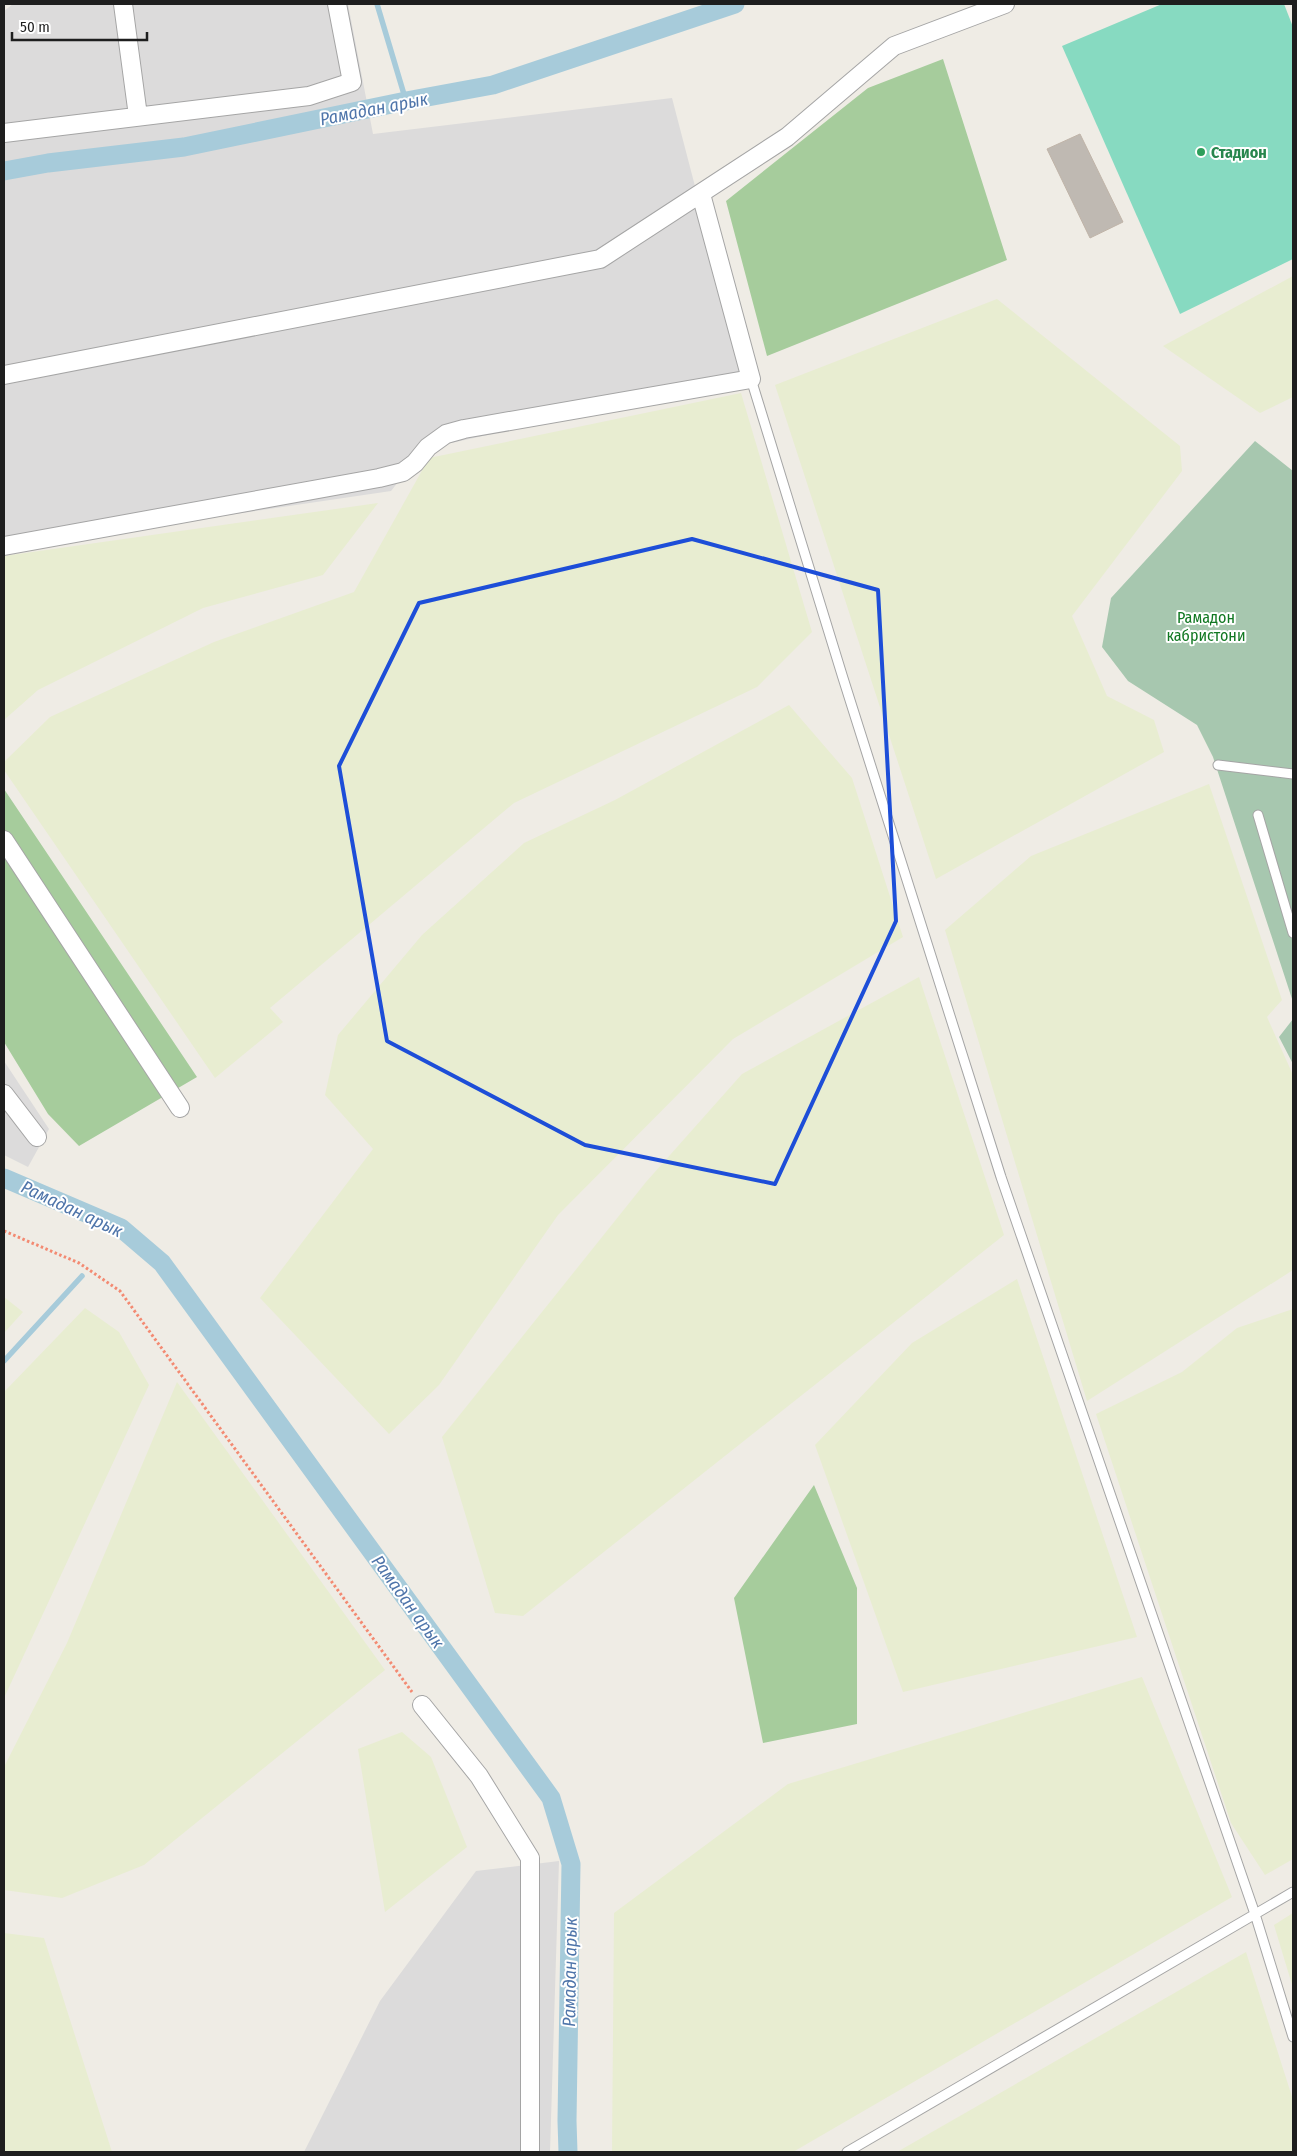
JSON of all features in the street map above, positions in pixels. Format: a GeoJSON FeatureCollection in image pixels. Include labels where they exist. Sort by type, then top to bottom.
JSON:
{"type":"FeatureCollection","features":[{"type":"Feature","properties":{"kind":"street"},"geometry":{"type":"LineString","coordinates":[[123,4],[138,116]]}},
{"type":"Feature","properties":{"kind":"street"},"geometry":{"type":"LineString","coordinates":[[4,133],[309,96],[352,82],[337,4]]}},
{"type":"Feature","properties":{"kind":"street"},"geometry":{"type":"LineString","coordinates":[[4,376],[600,259],[787,137],[894,46],[1005,4]]}},
{"type":"Feature","properties":{"kind":"street"},"geometry":{"type":"LineString","coordinates":[[4,546],[379,478],[402,472],[415,463],[428,447],[446,434],[464,428],[751,379],[701,194]]}},
{"type":"Feature","properties":{"kind":"street"},"geometry":{"type":"LineString","coordinates":[[4,840],[180,1108]]}},
{"type":"Feature","properties":{"kind":"street"},"geometry":{"type":"LineString","coordinates":[[4,1094],[37,1137]]}},
{"type":"Feature","properties":{"kind":"street"},"geometry":{"type":"LineString","coordinates":[[422,1706],[479,1776],[530,1858],[530,2152]]}},
{"type":"Feature","properties":{"kind":"lane"},"geometry":{"type":"LineString","coordinates":[[751,379],[843,678],[1001,1177],[1255,1914],[1293,2037]]}},
{"type":"Feature","properties":{"kind":"lane"},"geometry":{"type":"LineString","coordinates":[[1218,765],[1293,774]]}},
{"type":"Feature","properties":{"kind":"lane"},"geometry":{"type":"LineString","coordinates":[[1258,814],[1293,933]]}},
{"type":"Feature","properties":{"kind":"lane"},"geometry":{"type":"LineString","coordinates":[[1283,898],[1293,895]]}},
{"type":"Feature","properties":{"kind":"lane"},"geometry":{"type":"LineString","coordinates":[[847,2152],[1293,1892]]}},
{"type":"Feature","properties":{"kind":"path"},"geometry":{"type":"LineString","coordinates":[[4,1231],[80,1263],[120,1291],[422,1706]]}},
{"type":"Feature","properties":{"kind":"highlighted area"},"geometry":{"type":"Polygon","coordinates":[[[692,539],[878,590],[896,921],[775,1184],[585,1145],[387,1041],[339,766],[419,603],[692,539]]]}},
{"type":"Feature","properties":{"kind":"shaded area"},"geometry":{"type":"Polygon","coordinates":[[[13,4],[348,4],[373,134],[672,98],[745,378],[424,449],[391,491],[4,548],[4,11],[13,4]]]}},
{"type":"Feature","properties":{"kind":"shaded area"},"geometry":{"type":"Polygon","coordinates":[[[4,1061],[49,1129],[28,1167],[4,1155],[4,1061]]]}},
{"type":"Feature","properties":{"kind":"shaded area"},"geometry":{"type":"Polygon","coordinates":[[[559,1861],[550,2152],[304,2152],[380,2001],[476,1871],[559,1861]]]}},
{"type":"Feature","properties":{"kind":"green space","name":"Стадион"},"geometry":{"type":"Polygon","coordinates":[[[1162,4],[1284,4],[1293,27],[1293,259],[1180,314],[1062,46],[1162,4]]]}},
{"type":"Feature","properties":{"kind":"green space"},"geometry":{"type":"Polygon","coordinates":[[[943,59],[1007,260],[767,356],[726,201],[868,88],[943,59]]]}},
{"type":"Feature","properties":{"kind":"green space"},"geometry":{"type":"Polygon","coordinates":[[[1293,276],[1293,397],[1260,413],[1163,346],[1293,276]]]}},
{"type":"Feature","properties":{"kind":"green space"},"geometry":{"type":"Polygon","coordinates":[[[997,299],[1180,446],[1182,471],[1072,616],[1107,696],[1154,720],[1164,752],[936,879],[775,385],[997,299]]]}},
{"type":"Feature","properties":{"kind":"green space"},"geometry":{"type":"Polygon","coordinates":[[[741,393],[812,632],[757,687],[514,803],[270,1008],[283,1022],[215,1078],[4,770],[4,762],[50,717],[214,642],[354,592],[429,458],[741,393]]]}},
{"type":"Feature","properties":{"kind":"green space","name":"Рамадон кабристони"},"geometry":{"type":"Polygon","coordinates":[[[1255,441],[1293,471],[1293,1002],[1213,757],[1197,725],[1128,681],[1102,647],[1111,598],[1255,441]]]}},
{"type":"Feature","properties":{"kind":"green space"},"geometry":{"type":"Polygon","coordinates":[[[378,503],[323,575],[203,608],[38,690],[4,720],[4,556],[378,503]]]}},
{"type":"Feature","properties":{"kind":"green space"},"geometry":{"type":"Polygon","coordinates":[[[789,705],[852,778],[903,937],[733,1039],[558,1215],[439,1385],[389,1434],[260,1298],[373,1149],[325,1095],[338,1035],[422,935],[524,843],[615,800],[789,705]]]}},
{"type":"Feature","properties":{"kind":"green space"},"geometry":{"type":"Polygon","coordinates":[[[1209,784],[1282,1000],[1267,1017],[1293,1075],[1293,1270],[1087,1401],[945,930],[1031,856],[1209,784]]]}},
{"type":"Feature","properties":{"kind":"green space"},"geometry":{"type":"Polygon","coordinates":[[[4,789],[197,1077],[79,1146],[48,1114],[4,1042],[4,789]]]}},
{"type":"Feature","properties":{"kind":"green space"},"geometry":{"type":"Polygon","coordinates":[[[919,977],[1004,1235],[523,1616],[495,1613],[442,1437],[646,1182],[742,1074],[919,977]]]}},
{"type":"Feature","properties":{"kind":"green space"},"geometry":{"type":"Polygon","coordinates":[[[1293,1019],[1293,1064],[1279,1037],[1293,1019]]]}},
{"type":"Feature","properties":{"kind":"green space"},"geometry":{"type":"Polygon","coordinates":[[[1017,1279],[1137,1637],[903,1692],[815,1445],[912,1343],[1017,1279]]]}},
{"type":"Feature","properties":{"kind":"green space"},"geometry":{"type":"Polygon","coordinates":[[[4,1297],[23,1312],[4,1333],[4,1297]]]}},
{"type":"Feature","properties":{"kind":"green space"},"geometry":{"type":"Polygon","coordinates":[[[85,1308],[119,1332],[149,1385],[4,1698],[4,1392],[85,1308]]]}},
{"type":"Feature","properties":{"kind":"green space"},"geometry":{"type":"Polygon","coordinates":[[[1293,1309],[1293,1859],[1265,1875],[1231,1823],[1096,1414],[1182,1372],[1237,1328],[1293,1309]]]}},
{"type":"Feature","properties":{"kind":"green space"},"geometry":{"type":"Polygon","coordinates":[[[177,1382],[385,1670],[144,1865],[62,1898],[4,1890],[4,1767],[67,1643],[177,1382]]]}},
{"type":"Feature","properties":{"kind":"green space"},"geometry":{"type":"Polygon","coordinates":[[[814,1485],[857,1588],[857,1724],[763,1743],[734,1598],[814,1485]]]}},
{"type":"Feature","properties":{"kind":"green space"},"geometry":{"type":"Polygon","coordinates":[[[1142,1677],[1232,1897],[793,2152],[612,2152],[614,1913],[788,1784],[1142,1677]]]}},
{"type":"Feature","properties":{"kind":"green space"},"geometry":{"type":"Polygon","coordinates":[[[402,1732],[431,1757],[467,1847],[385,1912],[358,1749],[402,1732]]]}},
{"type":"Feature","properties":{"kind":"green space"},"geometry":{"type":"Polygon","coordinates":[[[1293,1913],[1293,1988],[1274,1925],[1293,1913]]]}},
{"type":"Feature","properties":{"kind":"green space"},"geometry":{"type":"Polygon","coordinates":[[[4,1933],[44,1938],[112,2152],[4,2152],[4,1933]]]}},
{"type":"Feature","properties":{"kind":"green space"},"geometry":{"type":"Polygon","coordinates":[[[1246,1952],[1293,2100],[1293,2152],[897,2152],[1246,1952]]]}},
{"type":"Feature","properties":{"kind":"building"},"geometry":{"type":"Polygon","coordinates":[[[1080,134],[1123,222],[1090,238],[1047,149],[1080,134]]]}},
{"type":"Feature","properties":{"kind":"waterway"},"geometry":{"type":"LineString","coordinates":[[377,4],[406,101]]}},
{"type":"Feature","properties":{"kind":"waterway","name":"Рамадан арык"},"geometry":{"type":"LineString","coordinates":[[4,171],[48,163],[184,147],[493,85],[735,4]]}},
{"type":"Feature","properties":{"kind":"waterway","name":"Рамадан арык"},"geometry":{"type":"LineString","coordinates":[[4,1178],[121,1228],[162,1263],[551,1798],[571,1864],[568,2152]]}},
{"type":"Feature","properties":{"kind":"waterway"},"geometry":{"type":"LineString","coordinates":[[4,1361],[82,1276]]}},
{"type":"Feature","properties":{"kind":"place","name":"Стадион"},"geometry":{"type":"Point","coordinates":[1201,152]}}]}
